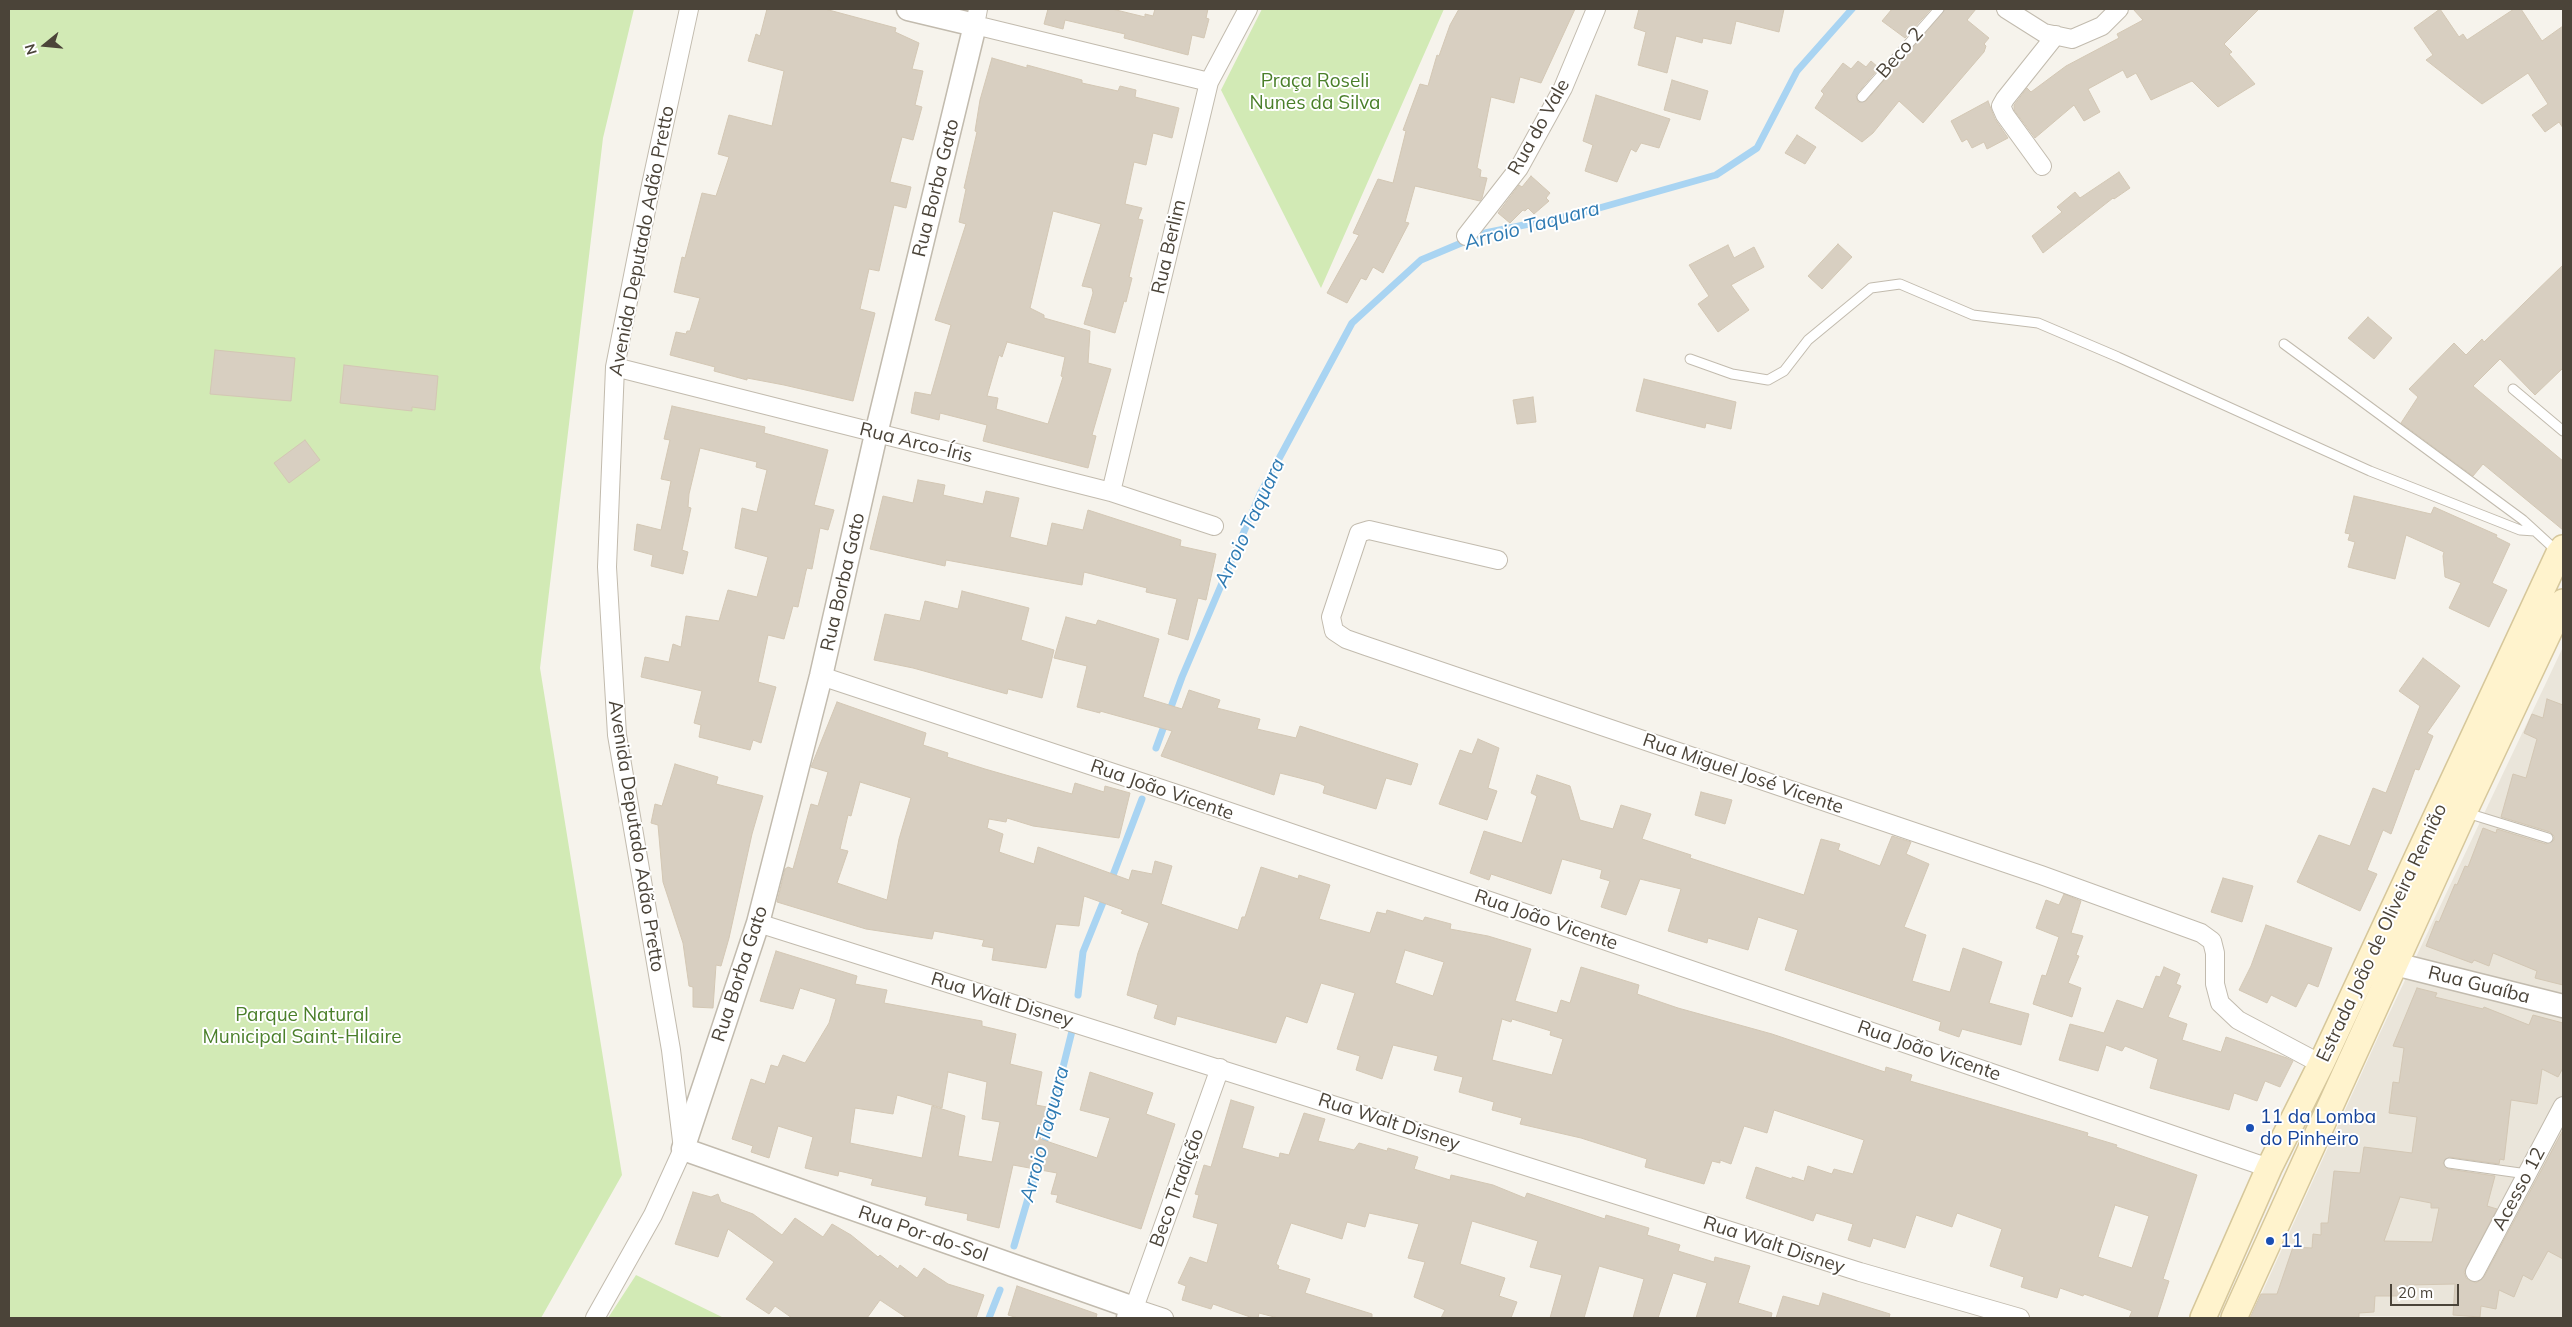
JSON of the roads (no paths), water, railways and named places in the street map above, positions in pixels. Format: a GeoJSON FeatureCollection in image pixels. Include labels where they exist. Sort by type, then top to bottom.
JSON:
{"type":"FeatureCollection","features":[{"type":"Feature","properties":{"kind":"main road","name":"Estrada João de Oliveira Remião"},"geometry":{"type":"LineString","coordinates":[[2203,1318],[2269,1168],[2321,1064],[2561,551]]}},
{"type":"Feature","properties":{"kind":"main road","name":"Estrada João de Oliveira Remião"},"geometry":{"type":"LineString","coordinates":[[2234,1318],[2464,812],[2563,602]]}},
{"type":"Feature","properties":{"kind":"street","name":"Avenida Deputado Adão Pretto"},"geometry":{"type":"LineString","coordinates":[[682,1149],[670,1050],[617,735],[606,567],[615,367],[650,185],[689,9]]}},
{"type":"Feature","properties":{"kind":"street"},"geometry":{"type":"LineString","coordinates":[[908,9],[977,17],[1209,82]]}},
{"type":"Feature","properties":{"kind":"street","name":"Rua Berlim"},"geometry":{"type":"LineString","coordinates":[[1111,492],[1209,82],[1248,9]]}},
{"type":"Feature","properties":{"kind":"street","name":"Rua do Vale"},"geometry":{"type":"LineString","coordinates":[[1466,236],[1519,168],[1563,88],[1596,9]]}},
{"type":"Feature","properties":{"kind":"street"},"geometry":{"type":"LineString","coordinates":[[2006,9],[2044,33],[2072,39],[2102,26],[2120,9]]}},
{"type":"Feature","properties":{"kind":"street","name":"Rua Borba Gato"},"geometry":{"type":"LineString","coordinates":[[682,1149],[758,923],[821,676],[876,434],[977,17]]}},
{"type":"Feature","properties":{"kind":"street"},"geometry":{"type":"LineString","coordinates":[[2042,166],[2005,115],[2001,106],[2056,36]]}},
{"type":"Feature","properties":{"kind":"street","name":"Rua Arco-Íris"},"geometry":{"type":"LineString","coordinates":[[615,367],[1111,492],[1214,526]]}},
{"type":"Feature","properties":{"kind":"street","name":"Rua Miguel José Vicente"},"geometry":{"type":"LineString","coordinates":[[1498,560],[1368,530],[1359,533],[1331,617],[1334,631],[1346,639],[1366,646],[2041,875],[2201,933],[2212,941],[2215,952],[2215,984],[2220,1002],[2238,1020],[2321,1064]]}},
{"type":"Feature","properties":{"kind":"street","name":"Rua João Vicente"},"geometry":{"type":"LineString","coordinates":[[821,676],[1192,799],[2269,1168]]}},
{"type":"Feature","properties":{"kind":"street","name":"Rua Walt Disney"},"geometry":{"type":"LineString","coordinates":[[758,923],[1860,1272],[2020,1318]]}},
{"type":"Feature","properties":{"kind":"street","name":"Rua Guaíba"},"geometry":{"type":"LineString","coordinates":[[2395,964],[2563,1006]]}},
{"type":"Feature","properties":{"kind":"street","name":"Beco Tradição"},"geometry":{"type":"LineString","coordinates":[[1131,1313],[1220,1068]]}},
{"type":"Feature","properties":{"kind":"street","name":"Acesso 12"},"geometry":{"type":"LineString","coordinates":[[2475,1272],[2563,1106]]}},
{"type":"Feature","properties":{"kind":"street"},"geometry":{"type":"LineString","coordinates":[[595,1318],[653,1215],[682,1149]]}},
{"type":"Feature","properties":{"kind":"street","name":"Rua Por-do-Sol"},"geometry":{"type":"LineString","coordinates":[[682,1149],[1131,1313],[1164,1318]]}},
{"type":"Feature","properties":{"kind":"lane","name":"Beco 2"},"geometry":{"type":"LineString","coordinates":[[1862,97],[1939,9]]}},
{"type":"Feature","properties":{"kind":"lane"},"geometry":{"type":"LineString","coordinates":[[1690,359],[1732,374],[1768,380],[1784,371],[1808,340],[1872,288],[1900,284],[1973,315],[2038,323],[2370,470],[2520,530],[2535,531]]}},
{"type":"Feature","properties":{"kind":"lane"},"geometry":{"type":"LineString","coordinates":[[2284,344],[2523,520],[2561,551]]}},
{"type":"Feature","properties":{"kind":"lane"},"geometry":{"type":"LineString","coordinates":[[2513,389],[2563,431]]}},
{"type":"Feature","properties":{"kind":"lane"},"geometry":{"type":"LineString","coordinates":[[2464,812],[2548,838]]}},
{"type":"Feature","properties":{"kind":"lane"},"geometry":{"type":"LineString","coordinates":[[2449,1163],[2527,1174]]}},
{"type":"Feature","properties":{"kind":"waterway","name":"Arroio Taquara"},"geometry":{"type":"LineString","coordinates":[[1156,748],[1182,677],[1260,494],[1352,323],[1421,260],[1485,233],[1578,214],[1716,175],[1757,148],[1797,71],[1852,9]]}},
{"type":"Feature","properties":{"kind":"waterway","name":"Arroio Taquara"},"geometry":{"type":"LineString","coordinates":[[1110,883],[1142,799]]}},
{"type":"Feature","properties":{"kind":"waterway","name":"Arroio Taquara"},"geometry":{"type":"LineString","coordinates":[[1078,995],[1083,952],[1106,895]]}},
{"type":"Feature","properties":{"kind":"waterway","name":"Arroio Taquara"},"geometry":{"type":"LineString","coordinates":[[1043,1148],[1074,1023]]}},
{"type":"Feature","properties":{"kind":"waterway","name":"Arroio Taquara"},"geometry":{"type":"LineString","coordinates":[[1014,1246],[1039,1161]]}},
{"type":"Feature","properties":{"kind":"waterway","name":"Arroio Taquara"},"geometry":{"type":"LineString","coordinates":[[989,1318],[1000,1290]]}},
{"type":"Feature","properties":{"kind":"place","name":"11 da Lomba do Pinheiro"},"geometry":{"type":"Point","coordinates":[2250,1128]}},
{"type":"Feature","properties":{"kind":"place","name":"11"},"geometry":{"type":"Point","coordinates":[2270,1241]}},
{"type":"Feature","properties":{"kind":"park label","name":"Praça Roseli Nunes da Silva"},"geometry":{"type":"Point","coordinates":[1315,92]}},
{"type":"Feature","properties":{"kind":"park label","name":"Parque Natural Municipal Saint-Hilaire"},"geometry":{"type":"Point","coordinates":[302,1026]}}]}
